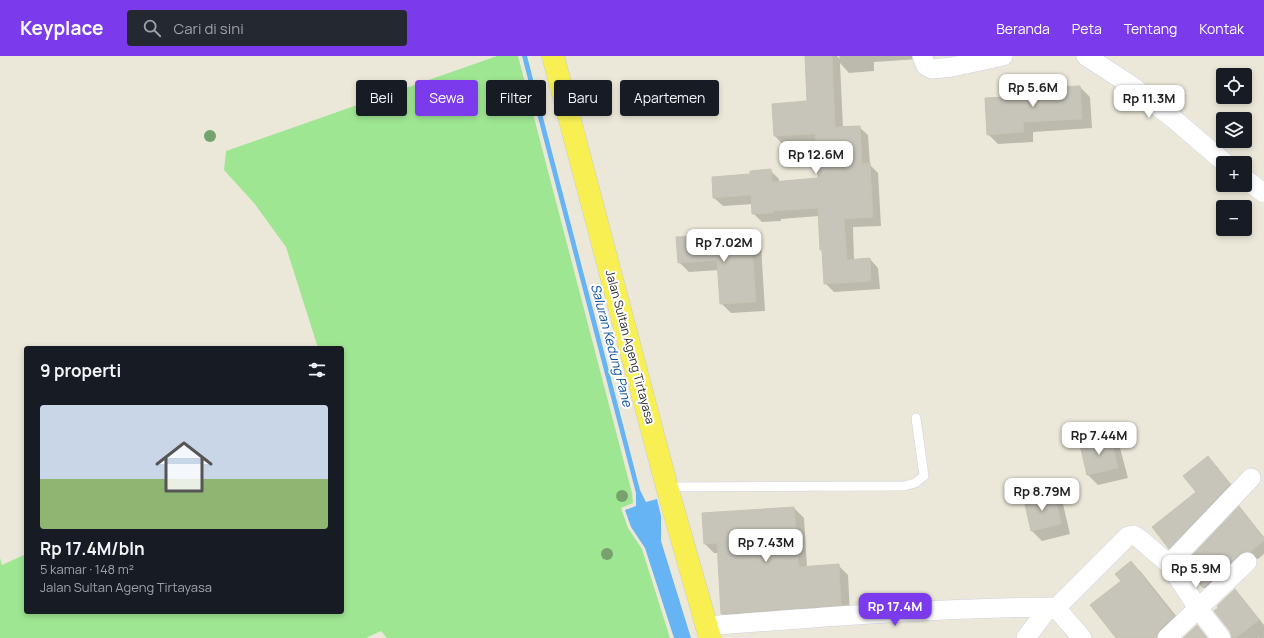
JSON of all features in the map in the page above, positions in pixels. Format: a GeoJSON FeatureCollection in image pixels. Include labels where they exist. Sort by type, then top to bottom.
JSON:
{"type":"FeatureCollection","features":[{"type":"Feature","properties":{"kind":"main road","name":"Jalan Sultan Ageng Tirtayasa"},"geometry":{"type":"LineString","coordinates":[[553,56],[667,487],[709,632]]}},
{"type":"Feature","properties":{"kind":"street"},"geometry":{"type":"LineString","coordinates":[[922,56],[926,66],[932,69],[952,67],[1003,56]]}},
{"type":"Feature","properties":{"kind":"street"},"geometry":{"type":"LineString","coordinates":[[1086,56],[1132,86],[1217,156]]}},
{"type":"Feature","properties":{"kind":"street"},"geometry":{"type":"LineString","coordinates":[[1252,184],[1264,193]]}},
{"type":"Feature","properties":{"kind":"street"},"geometry":{"type":"LineString","coordinates":[[1169,564],[1251,478]]}},
{"type":"Feature","properties":{"kind":"street"},"geometry":{"type":"LineString","coordinates":[[1026,638],[1053,607],[1128,536],[1134,535],[1169,564],[1198,608],[1221,638]]}},
{"type":"Feature","properties":{"kind":"street"},"geometry":{"type":"LineString","coordinates":[[1167,638],[1247,562]]}},
{"type":"Feature","properties":{"kind":"street"},"geometry":{"type":"LineString","coordinates":[[709,632],[870,613],[998,607],[1053,607],[1082,638]]}},
{"type":"Feature","properties":{"kind":"lane"},"geometry":{"type":"LineString","coordinates":[[667,487],[904,486],[915,483],[924,476],[916,418]]}},
{"type":"Feature","properties":{"kind":"green space"},"geometry":{"type":"Polygon","coordinates":[[[497,56],[518,56],[524,80],[486,80],[486,116],[534,116],[632,493],[633,503],[621,508],[628,528],[642,549],[670,638],[387,638],[381,631],[366,638],[0,638],[0,558],[2,565],[24,555],[24,614],[344,614],[344,346],[317,346],[286,247],[254,203],[224,170],[226,151],[356,105],[356,116],[407,116],[407,88],[415,85],[415,116],[478,116],[478,80],[429,80],[497,56]]]}},
{"type":"Feature","properties":{"kind":"water"},"geometry":{"type":"Polygon","coordinates":[[[522,56],[527,56],[533,80],[528,80],[522,56]]]}},
{"type":"Feature","properties":{"kind":"water"},"geometry":{"type":"Polygon","coordinates":[[[538,116],[543,116],[640,490],[646,502],[657,499],[661,516],[661,541],[691,638],[674,638],[645,548],[631,527],[625,510],[636,506],[636,493],[538,116]]]}},
{"type":"Feature","properties":{"kind":"building"},"geometry":{"type":"Polygon","coordinates":[[[805,56],[832,56],[835,127],[860,126],[862,164],[870,163],[873,217],[844,219],[847,260],[870,258],[871,281],[824,284],[822,250],[820,250],[818,208],[752,214],[751,195],[713,198],[712,177],[750,174],[750,171],[771,169],[772,182],[818,178],[815,134],[774,136],[772,104],[807,101],[805,56]]]}},
{"type":"Feature","properties":{"kind":"building"},"geometry":{"type":"Polygon","coordinates":[[[1050,80],[1051,87],[1080,86],[1082,119],[1023,122],[1024,132],[987,135],[985,98],[1029,96],[1028,82],[1050,80]]]}},
{"type":"Feature","properties":{"kind":"building"},"geometry":{"type":"Polygon","coordinates":[[[751,234],[756,302],[720,304],[717,260],[678,263],[676,237],[751,234]]]}},
{"type":"Feature","properties":{"kind":"building"},"geometry":{"type":"Polygon","coordinates":[[[1111,437],[1118,468],[1087,475],[1080,445],[1111,437]]]}},
{"type":"Feature","properties":{"kind":"building"},"geometry":{"type":"Polygon","coordinates":[[[1208,456],[1230,484],[1169,549],[1152,527],[1196,492],[1183,476],[1208,456]]]}},
{"type":"Feature","properties":{"kind":"building"},"geometry":{"type":"Polygon","coordinates":[[[1054,493],[1061,524],[1031,531],[1024,500],[1054,493]]]}},
{"type":"Feature","properties":{"kind":"building"},"geometry":{"type":"Polygon","coordinates":[[[1239,506],[1264,540],[1250,552],[1245,551],[1239,554],[1203,588],[1184,564],[1239,506]]]}},
{"type":"Feature","properties":{"kind":"building"},"geometry":{"type":"Polygon","coordinates":[[[794,507],[799,567],[839,564],[841,605],[721,614],[717,543],[704,544],[702,513],[794,507]]]}},
{"type":"Feature","properties":{"kind":"building"},"geometry":{"type":"Polygon","coordinates":[[[1131,561],[1174,616],[1159,630],[1156,638],[1116,638],[1090,605],[1121,581],[1115,574],[1131,561]]]}},
{"type":"Feature","properties":{"kind":"building"},"geometry":{"type":"Polygon","coordinates":[[[1235,589],[1259,620],[1235,638],[1232,638],[1230,631],[1214,611],[1218,608],[1217,606],[1235,589]]]}},
{"type":"Feature","properties":{"kind":"building"},"geometry":{"type":"Polygon","coordinates":[[[1197,625],[1207,638],[1183,638],[1194,628],[1197,625]]]}},
{"type":"Feature","properties":{"kind":"water label","name":"Saluran Kedung Pane"},"geometry":{"type":"Point","coordinates":[612,345]}}]}
